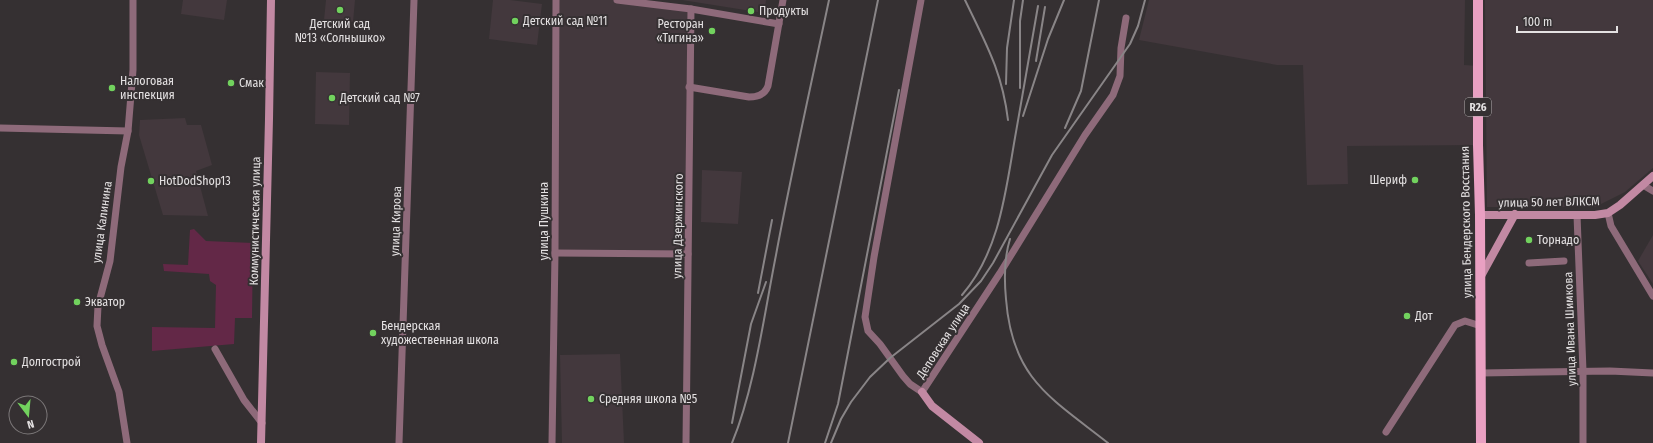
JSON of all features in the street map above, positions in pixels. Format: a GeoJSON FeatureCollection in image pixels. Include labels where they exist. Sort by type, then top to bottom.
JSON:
{"type":"FeatureCollection","features":[{"type":"Feature","properties":{"kind":"main road","name":"Коммунистическая улица"},"geometry":{"type":"LineString","coordinates":[[261,443],[271,0]]}},
{"type":"Feature","properties":{"kind":"main road","name":"улица Бендерского Восстания"},"geometry":{"type":"LineString","coordinates":[[1478,0],[1481,443]]}},
{"type":"Feature","properties":{"kind":"main road","name":"улица 50 лет ВЛКСМ"},"geometry":{"type":"LineString","coordinates":[[1480,214],[1595,215],[1608,213],[1620,205],[1653,176]]}},
{"type":"Feature","properties":{"kind":"main road"},"geometry":{"type":"LineString","coordinates":[[1481,276],[1515,214]]}},
{"type":"Feature","properties":{"kind":"main road"},"geometry":{"type":"LineString","coordinates":[[922,392],[932,406],[979,443]]}},
{"type":"Feature","properties":{"kind":"street","name":"улица Калинина"},"geometry":{"type":"LineString","coordinates":[[127,443],[119,392],[102,345],[97,326],[98,306],[110,261],[121,167],[128,131],[133,70],[133,0]]}},
{"type":"Feature","properties":{"kind":"street","name":"улица Кирова"},"geometry":{"type":"LineString","coordinates":[[399,443],[414,0]]}},
{"type":"Feature","properties":{"kind":"street","name":"улица Пушкина"},"geometry":{"type":"LineString","coordinates":[[552,443],[555,254],[556,0]]}},
{"type":"Feature","properties":{"kind":"street"},"geometry":{"type":"LineString","coordinates":[[617,0],[690,9],[779,24]]}},
{"type":"Feature","properties":{"kind":"street"},"geometry":{"type":"LineString","coordinates":[[689,87],[749,97],[755,97],[764,93],[768,86],[783,0]]}},
{"type":"Feature","properties":{"kind":"street","name":"Деповская улица"},"geometry":{"type":"LineString","coordinates":[[921,0],[873,263],[865,317],[868,331],[902,376],[910,384],[922,392],[1000,274],[1117,87],[1120,76],[1121,48],[1126,18]]}},
{"type":"Feature","properties":{"kind":"street","name":"улица Дзержинского"},"geometry":{"type":"LineString","coordinates":[[686,443],[690,156],[690,9]]}},
{"type":"Feature","properties":{"kind":"street"},"geometry":{"type":"LineString","coordinates":[[0,128],[69,131],[128,131]]}},
{"type":"Feature","properties":{"kind":"street"},"geometry":{"type":"LineString","coordinates":[[1643,185],[1653,191]]}},
{"type":"Feature","properties":{"kind":"street"},"geometry":{"type":"LineString","coordinates":[[1608,213],[1611,226],[1653,296]]}},
{"type":"Feature","properties":{"kind":"street","name":"улица Ивана Шимкова"},"geometry":{"type":"LineString","coordinates":[[1577,215],[1583,371],[1583,443]]}},
{"type":"Feature","properties":{"kind":"street"},"geometry":{"type":"LineString","coordinates":[[555,254],[688,254]]}},
{"type":"Feature","properties":{"kind":"street"},"geometry":{"type":"LineString","coordinates":[[1529,263],[1564,261]]}},
{"type":"Feature","properties":{"kind":"street"},"geometry":{"type":"LineString","coordinates":[[1386,432],[1455,325],[1464,321],[1481,326]]}},
{"type":"Feature","properties":{"kind":"street"},"geometry":{"type":"LineString","coordinates":[[215,349],[244,400],[262,423]]}},
{"type":"Feature","properties":{"kind":"street"},"geometry":{"type":"LineString","coordinates":[[1481,372],[1583,371],[1653,374]]}},
{"type":"Feature","properties":{"kind":"shaded area"},"geometry":{"type":"Polygon","coordinates":[[[183,0],[227,0],[224,20],[181,14],[183,0]]]}},
{"type":"Feature","properties":{"kind":"shaded area","name":"Детский сад №13 «Солнышко»"},"geometry":{"type":"Polygon","coordinates":[[[326,0],[355,0],[353,22],[324,20],[326,0]]]}},
{"type":"Feature","properties":{"kind":"shaded area","name":"Детский сад №11"},"geometry":{"type":"Polygon","coordinates":[[[493,0],[510,0],[542,4],[537,45],[489,39],[493,0]]]}},
{"type":"Feature","properties":{"kind":"shaded area"},"geometry":{"type":"Polygon","coordinates":[[[556,0],[617,0],[691,9],[688,254],[555,253],[556,0]]]}},
{"type":"Feature","properties":{"kind":"shaded area"},"geometry":{"type":"Polygon","coordinates":[[[682,0],[766,0],[764,13],[682,0]]]}},
{"type":"Feature","properties":{"kind":"shaded area"},"geometry":{"type":"Polygon","coordinates":[[[1149,0],[1465,0],[1464,65],[1479,66],[1478,145],[1347,146],[1348,184],[1307,185],[1303,65],[1277,65],[1139,40],[1149,0]]]}},
{"type":"Feature","properties":{"kind":"shaded area"},"geometry":{"type":"Polygon","coordinates":[[[1485,0],[1653,0],[1653,168],[1625,192],[1595,207],[1487,207],[1485,0]]]}},
{"type":"Feature","properties":{"kind":"shaded area","name":"Детский сад №7"},"geometry":{"type":"Polygon","coordinates":[[[316,72],[350,73],[349,125],[315,124],[316,72]]]}},
{"type":"Feature","properties":{"kind":"shaded area"},"geometry":{"type":"Polygon","coordinates":[[[185,118],[187,125],[201,125],[212,165],[196,171],[208,216],[163,215],[139,135],[140,120],[185,118]]]}},
{"type":"Feature","properties":{"kind":"shaded area"},"geometry":{"type":"Polygon","coordinates":[[[702,170],[742,172],[738,224],[701,222],[702,170]]]}},
{"type":"Feature","properties":{"kind":"shaded area"},"geometry":{"type":"Polygon","coordinates":[[[194,229],[206,241],[253,243],[252,318],[235,318],[234,344],[152,351],[152,327],[215,328],[216,285],[210,281],[209,274],[164,271],[163,264],[188,265],[190,230],[194,229]]]}},
{"type":"Feature","properties":{"kind":"shaded area"},"geometry":{"type":"Polygon","coordinates":[[[1653,235],[1653,284],[1638,261],[1653,235]]]}},
{"type":"Feature","properties":{"kind":"shaded area","name":"Средняя школа №5"},"geometry":{"type":"Polygon","coordinates":[[[620,354],[624,443],[562,443],[560,355],[620,354]]]}},
{"type":"Feature","properties":{"kind":"railway"},"geometry":{"type":"LineString","coordinates":[[732,443],[753,375],[788,191],[829,0]]}},
{"type":"Feature","properties":{"kind":"railway"},"geometry":{"type":"LineString","coordinates":[[788,443],[878,0]]}},
{"type":"Feature","properties":{"kind":"railway"},"geometry":{"type":"LineString","coordinates":[[965,0],[992,58],[1002,87],[1008,120]]}},
{"type":"Feature","properties":{"kind":"railway"},"geometry":{"type":"LineString","coordinates":[[1006,84],[1007,48],[1014,0]]}},
{"type":"Feature","properties":{"kind":"railway"},"geometry":{"type":"LineString","coordinates":[[1020,88],[1020,21],[1023,0]]}},
{"type":"Feature","properties":{"kind":"railway"},"geometry":{"type":"LineString","coordinates":[[1023,116],[1048,39],[1064,0]]}},
{"type":"Feature","properties":{"kind":"railway"},"geometry":{"type":"LineString","coordinates":[[1065,128],[1081,91],[1099,0]]}},
{"type":"Feature","properties":{"kind":"railway"},"geometry":{"type":"LineString","coordinates":[[831,443],[841,419],[851,402],[870,377],[890,358],[959,304],[981,281],[993,263],[1052,155],[1130,44],[1138,26],[1145,0]]}},
{"type":"Feature","properties":{"kind":"railway"},"geometry":{"type":"LineString","coordinates":[[962,295],[975,277],[985,258],[994,238],[1000,217],[1009,174],[1038,6]]}},
{"type":"Feature","properties":{"kind":"railway"},"geometry":{"type":"LineString","coordinates":[[1036,61],[1045,7]]}},
{"type":"Feature","properties":{"kind":"railway"},"geometry":{"type":"LineString","coordinates":[[825,443],[838,404],[899,90]]}},
{"type":"Feature","properties":{"kind":"railway"},"geometry":{"type":"LineString","coordinates":[[758,293],[772,220]]}},
{"type":"Feature","properties":{"kind":"railway"},"geometry":{"type":"LineString","coordinates":[[1010,239],[1006,261],[1005,291],[1010,326],[1016,349],[1026,368],[1052,399],[1108,443]]}},
{"type":"Feature","properties":{"kind":"railway"},"geometry":{"type":"LineString","coordinates":[[732,423],[751,324],[766,282]]}},
{"type":"Feature","properties":{"kind":"place","name":"Детский сад №13 «Солнышко»"},"geometry":{"type":"Point","coordinates":[340,10]}},
{"type":"Feature","properties":{"kind":"place","name":"Продукты"},"geometry":{"type":"Point","coordinates":[751,11]}},
{"type":"Feature","properties":{"kind":"place","name":"Детский сад №11"},"geometry":{"type":"Point","coordinates":[515,21]}},
{"type":"Feature","properties":{"kind":"place","name":"Ресторан «Тигина»"},"geometry":{"type":"Point","coordinates":[712,31]}},
{"type":"Feature","properties":{"kind":"place","name":"Смак"},"geometry":{"type":"Point","coordinates":[231,83]}},
{"type":"Feature","properties":{"kind":"place","name":"Налоговая инспекция"},"geometry":{"type":"Point","coordinates":[112,88]}},
{"type":"Feature","properties":{"kind":"place","name":"Детский сад №7"},"geometry":{"type":"Point","coordinates":[332,98]}},
{"type":"Feature","properties":{"kind":"place","name":"Шериф"},"geometry":{"type":"Point","coordinates":[1415,180]}},
{"type":"Feature","properties":{"kind":"place","name":"HotDodShop13"},"geometry":{"type":"Point","coordinates":[151,181]}},
{"type":"Feature","properties":{"kind":"place","name":"Торнадо"},"geometry":{"type":"Point","coordinates":[1529,240]}},
{"type":"Feature","properties":{"kind":"place","name":"Экватор"},"geometry":{"type":"Point","coordinates":[77,302]}},
{"type":"Feature","properties":{"kind":"place","name":"Дот"},"geometry":{"type":"Point","coordinates":[1407,316]}},
{"type":"Feature","properties":{"kind":"place","name":"Бендерская художественная школа"},"geometry":{"type":"Point","coordinates":[373,333]}},
{"type":"Feature","properties":{"kind":"place","name":"Долгострой"},"geometry":{"type":"Point","coordinates":[14,362]}},
{"type":"Feature","properties":{"kind":"place","name":"Средняя школа №5"},"geometry":{"type":"Point","coordinates":[591,399]}}]}
